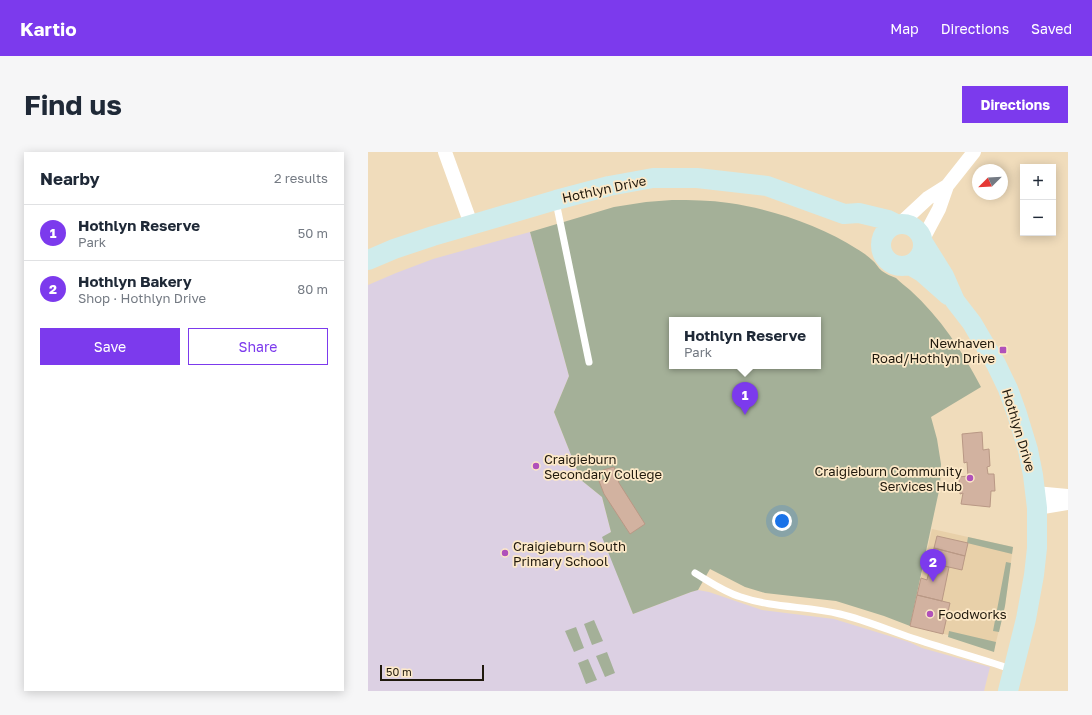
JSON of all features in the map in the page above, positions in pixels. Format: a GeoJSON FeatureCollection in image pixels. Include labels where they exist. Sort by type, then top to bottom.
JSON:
{"type":"FeatureCollection","features":[{"type":"Feature","properties":{"kind":"street"},"geometry":{"type":"LineString","coordinates":[[445,152],[471,224]]}},
{"type":"Feature","properties":{"kind":"street"},"geometry":{"type":"LineString","coordinates":[[923,241],[939,209],[948,186],[974,152]]}},
{"type":"Feature","properties":{"kind":"street","name":"Hothlyn Drive"},"geometry":{"type":"LineString","coordinates":[[368,260],[394,249],[471,224],[609,186],[654,178],[697,178],[767,186],[844,214],[873,234],[881,246]]}},
{"type":"Feature","properties":{"kind":"street"},"geometry":{"type":"LineString","coordinates":[[898,224],[928,198],[948,186]]}},
{"type":"Feature","properties":{"kind":"street","name":"Hothlyn Drive"},"geometry":{"type":"LineString","coordinates":[[844,214],[859,213],[898,224]]}},
{"type":"Feature","properties":{"kind":"street"},"geometry":{"type":"LineString","coordinates":[[898,224],[909,224],[915,228],[920,233],[923,241],[923,250],[920,256],[910,265],[894,265],[884,257],[881,246],[883,235],[890,226],[898,224]]}},
{"type":"Feature","properties":{"kind":"street","name":"Hothlyn Drive"},"geometry":{"type":"LineString","coordinates":[[923,241],[944,276],[955,300],[972,323],[1008,389],[1028,450],[1036,501],[1037,548],[1026,619],[1008,691]]}},
{"type":"Feature","properties":{"kind":"street","name":"Hothlyn Drive"},"geometry":{"type":"LineString","coordinates":[[910,265],[922,272],[955,300]]}},
{"type":"Feature","properties":{"kind":"street"},"geometry":{"type":"LineString","coordinates":[[1036,501],[1068,496]]}},
{"type":"Feature","properties":{"kind":"street"},"geometry":{"type":"LineString","coordinates":[[1036,501],[1068,503]]}},
{"type":"Feature","properties":{"kind":"lane"},"geometry":{"type":"LineString","coordinates":[[556,200],[589,362]]}},
{"type":"Feature","properties":{"kind":"lane"},"geometry":{"type":"LineString","coordinates":[[695,573],[720,588],[740,597],[767,603],[814,609],[856,618],[911,638],[1013,670]]}},
{"type":"Feature","properties":{"kind":"shaded area"},"geometry":{"type":"Polygon","coordinates":[[[530,232],[569,376],[554,412],[581,480],[602,497],[611,532],[603,537],[633,614],[698,590],[709,592],[762,610],[834,619],[909,642],[922,648],[990,667],[984,691],[368,691],[368,285],[433,259],[530,232]]]}},
{"type":"Feature","properties":{"kind":"shaded area"},"geometry":{"type":"Polygon","coordinates":[[[932,529],[1013,547],[1005,606],[995,646],[910,626],[932,529]]]}},
{"type":"Feature","properties":{"kind":"green space"},"geometry":{"type":"Polygon","coordinates":[[[672,200],[722,202],[762,209],[812,226],[828,233],[865,254],[882,271],[896,278],[921,300],[941,323],[959,348],[981,387],[931,417],[937,439],[941,464],[940,486],[910,626],[836,601],[765,593],[745,587],[710,569],[698,590],[633,614],[602,537],[611,532],[602,497],[581,480],[554,412],[569,376],[530,232],[614,207],[672,200]]]}},
{"type":"Feature","properties":{"kind":"green space"},"geometry":{"type":"Polygon","coordinates":[[[968,537],[1013,547],[1012,554],[967,543],[968,537]]]}},
{"type":"Feature","properties":{"kind":"green space"},"geometry":{"type":"Polygon","coordinates":[[[1006,562],[1011,563],[1005,606],[999,632],[993,631],[1006,562]]]}},
{"type":"Feature","properties":{"kind":"green space"},"geometry":{"type":"Polygon","coordinates":[[[594,620],[603,641],[592,645],[584,624],[594,620]]]}},
{"type":"Feature","properties":{"kind":"green space"},"geometry":{"type":"Polygon","coordinates":[[[576,627],[584,648],[574,652],[565,631],[576,627]]]}},
{"type":"Feature","properties":{"kind":"green space"},"geometry":{"type":"Polygon","coordinates":[[[949,631],[996,642],[994,652],[948,637],[949,631]]]}},
{"type":"Feature","properties":{"kind":"green space"},"geometry":{"type":"Polygon","coordinates":[[[607,652],[615,673],[605,677],[596,656],[607,652]]]}},
{"type":"Feature","properties":{"kind":"green space"},"geometry":{"type":"Polygon","coordinates":[[[588,659],[597,680],[586,684],[578,663],[588,659]]]}},
{"type":"Feature","properties":{"kind":"building"},"geometry":{"type":"Polygon","coordinates":[[[982,432],[983,450],[989,449],[990,466],[987,467],[988,474],[994,474],[995,491],[991,491],[990,507],[961,504],[963,493],[960,494],[959,477],[968,476],[967,462],[964,463],[962,434],[982,432]]]}},
{"type":"Feature","properties":{"kind":"building"},"geometry":{"type":"Polygon","coordinates":[[[614,467],[619,483],[645,524],[630,534],[604,494],[599,481],[606,479],[603,470],[614,467]]]}},
{"type":"Feature","properties":{"kind":"building"},"geometry":{"type":"Polygon","coordinates":[[[937,536],[968,543],[965,556],[934,548],[937,536]]]}},
{"type":"Feature","properties":{"kind":"building"},"geometry":{"type":"Polygon","coordinates":[[[934,548],[965,556],[962,570],[931,563],[934,548]]]}},
{"type":"Feature","properties":{"kind":"building"},"geometry":{"type":"Polygon","coordinates":[[[931,563],[949,567],[942,601],[917,595],[921,578],[927,580],[931,563]]]}},
{"type":"Feature","properties":{"kind":"building","name":"Foodworks"},"geometry":{"type":"Polygon","coordinates":[[[917,595],[950,603],[943,634],[910,626],[917,595]]]}},
{"type":"Feature","properties":{"kind":"place","name":"Newhaven Road/Hothlyn Drive"},"geometry":{"type":"Point","coordinates":[1003,350]}},
{"type":"Feature","properties":{"kind":"place","name":"Hothlyn Reserve"},"geometry":{"type":"Point","coordinates":[745,415]}},
{"type":"Feature","properties":{"kind":"place","name":"Craigieburn Secondary College"},"geometry":{"type":"Point","coordinates":[536,466]}},
{"type":"Feature","properties":{"kind":"place","name":"Craigieburn Community Services Hub"},"geometry":{"type":"Point","coordinates":[970,478]}},
{"type":"Feature","properties":{"kind":"place","name":"Craigieburn South Primary School"},"geometry":{"type":"Point","coordinates":[505,553]}},
{"type":"Feature","properties":{"kind":"place","name":"Hothlyn Bakery"},"geometry":{"type":"Point","coordinates":[933,582]}},
{"type":"Feature","properties":{"kind":"place","name":"Foodworks"},"geometry":{"type":"Point","coordinates":[930,614]}}]}
